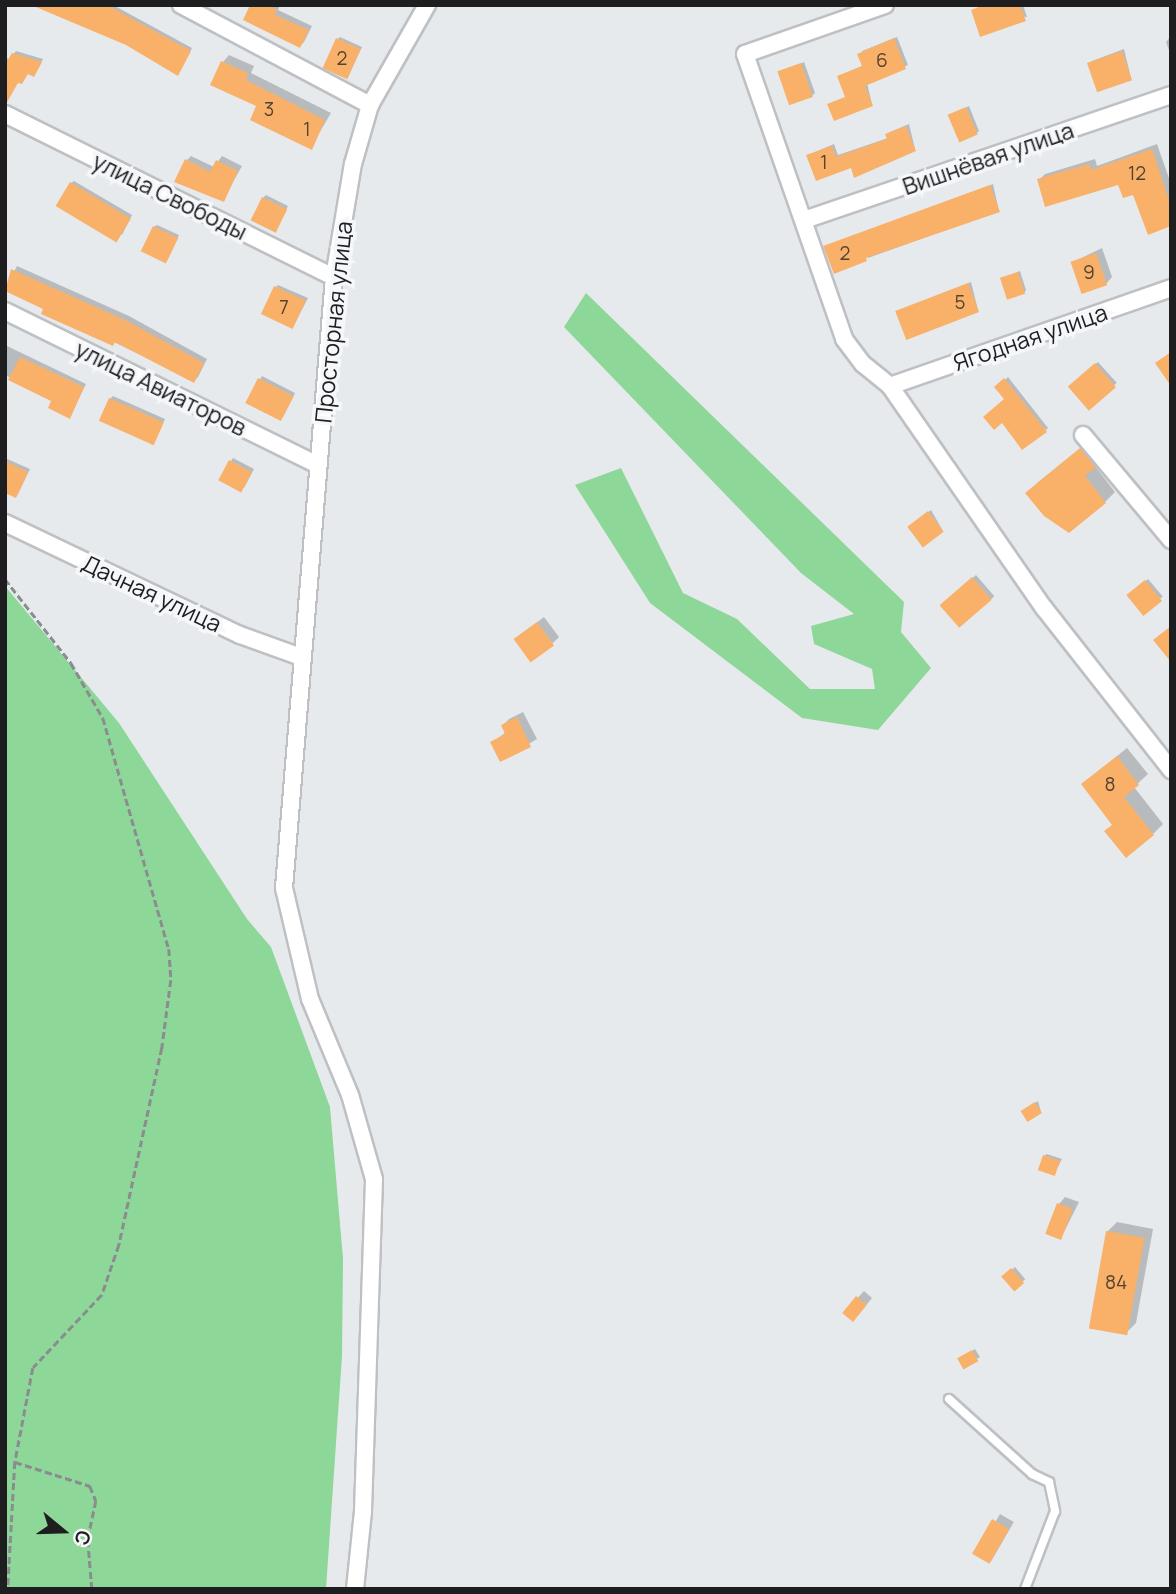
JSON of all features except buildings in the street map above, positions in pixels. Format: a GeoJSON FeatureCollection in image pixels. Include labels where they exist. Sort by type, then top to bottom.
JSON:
{"type":"FeatureCollection","features":[{"type":"Feature","properties":{"kind":"street"},"geometry":{"type":"LineString","coordinates":[[181,5],[370,105]]}},
{"type":"Feature","properties":{"kind":"street","name":"Просторная улица"},"geometry":{"type":"LineString","coordinates":[[355,1589],[363,1511],[374,1178],[350,1095],[310,999],[284,888],[334,277],[353,164],[370,105],[427,5]]}},
{"type":"Feature","properties":{"kind":"street"},"geometry":{"type":"LineString","coordinates":[[885,5],[745,54],[844,339],[863,364],[890,386],[1044,608],[1171,770]]}},
{"type":"Feature","properties":{"kind":"street","name":"Вишнёвая улица"},"geometry":{"type":"LineString","coordinates":[[804,220],[1171,95]]}},
{"type":"Feature","properties":{"kind":"street","name":"улица Свободы"},"geometry":{"type":"LineString","coordinates":[[5,114],[334,277]]}},
{"type":"Feature","properties":{"kind":"street","name":"Ягодная улица"},"geometry":{"type":"LineString","coordinates":[[890,386],[1171,288]]}},
{"type":"Feature","properties":{"kind":"street","name":"улица Авиаторов"},"geometry":{"type":"LineString","coordinates":[[5,311],[318,465]]}},
{"type":"Feature","properties":{"kind":"street"},"geometry":{"type":"LineString","coordinates":[[1083,435],[1171,540]]}},
{"type":"Feature","properties":{"kind":"street","name":"Дачная улица"},"geometry":{"type":"LineString","coordinates":[[5,523],[240,635],[301,657]]}},
{"type":"Feature","properties":{"kind":"lane"},"geometry":{"type":"LineString","coordinates":[[949,1399],[1032,1474],[1049,1482],[1055,1511],[1025,1589]]}},
{"type":"Feature","properties":{"kind":"path"},"geometry":{"type":"LineString","coordinates":[[5,579],[71,663],[103,718],[169,949],[171,981],[162,1048],[119,1245],[102,1295],[33,1368],[15,1462],[8,1589]]}},
{"type":"Feature","properties":{"kind":"path"},"geometry":{"type":"LineString","coordinates":[[15,1462],[90,1486],[96,1501],[88,1540],[92,1589]]}},
{"type":"Feature","properties":{"kind":"green space"},"geometry":{"type":"Polygon","coordinates":[[[586,293],[904,602],[901,632],[931,668],[878,730],[802,718],[650,603],[575,485],[621,468],[683,593],[737,619],[810,689],[875,689],[872,669],[814,644],[811,626],[854,614],[801,573],[564,327],[586,293]]]}},
{"type":"Feature","properties":{"kind":"green space"},"geometry":{"type":"Polygon","coordinates":[[[5,586],[119,723],[247,919],[271,947],[330,1107],[343,1259],[342,1356],[326,1589],[5,1589],[5,586]]]}}]}
